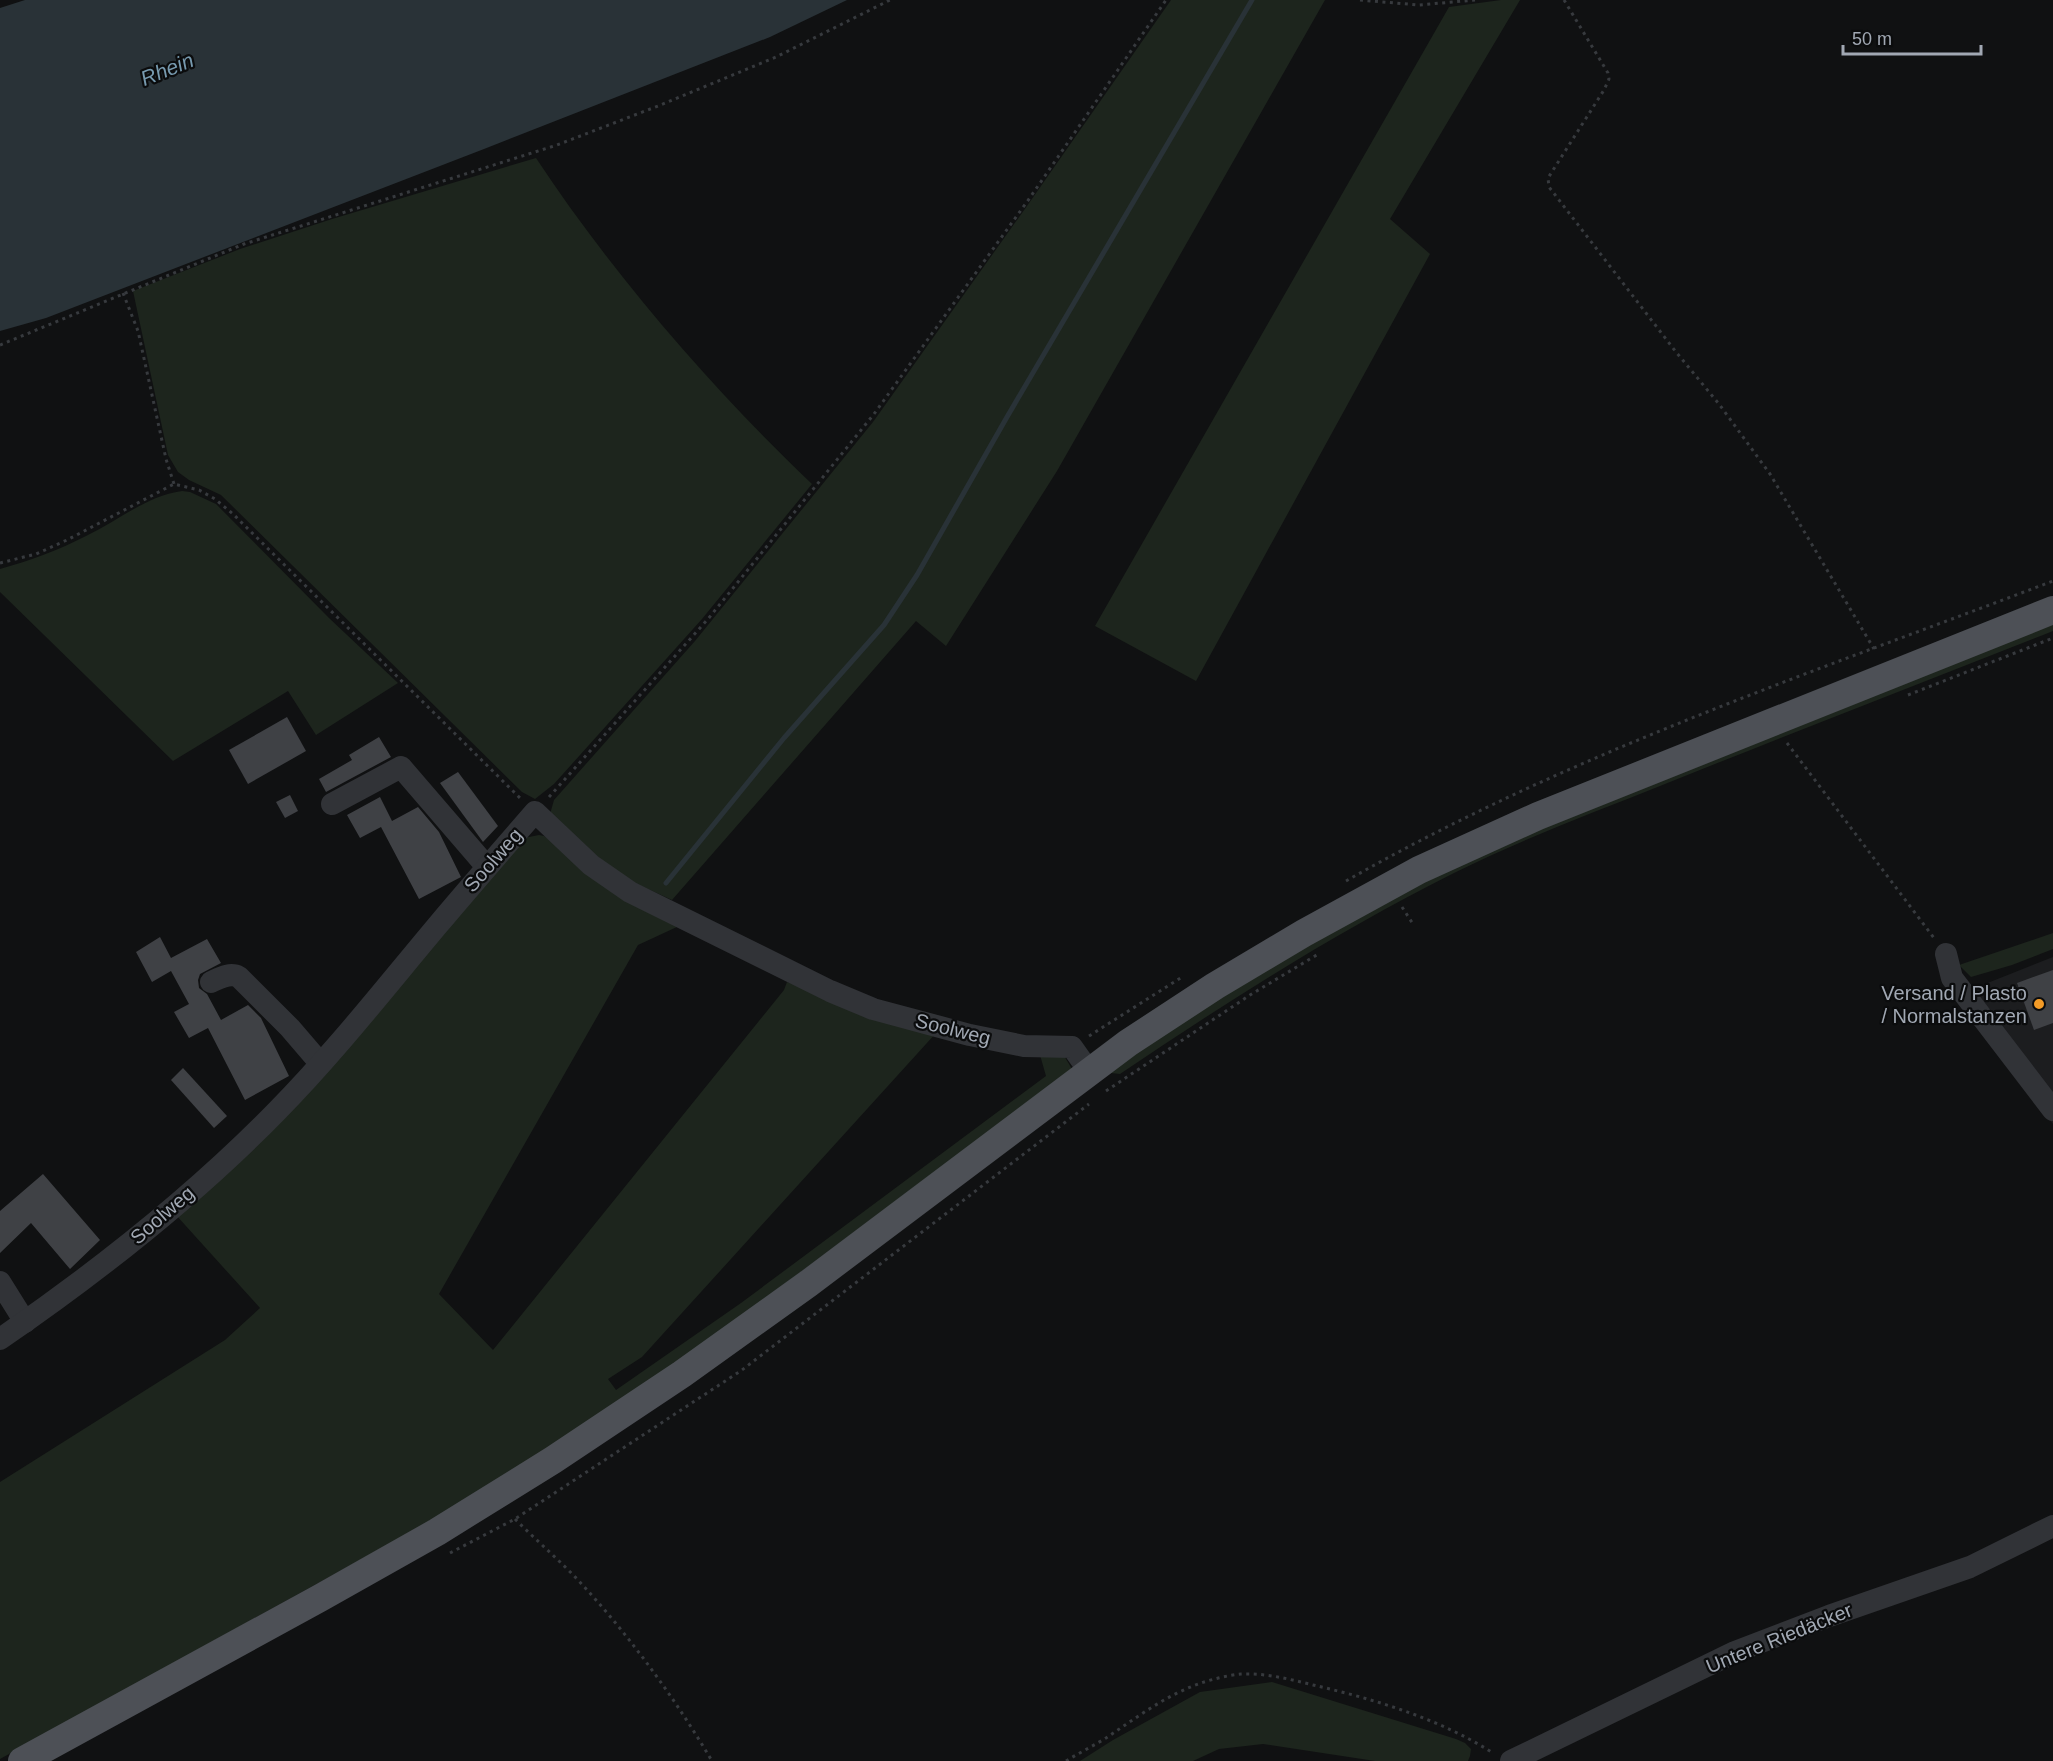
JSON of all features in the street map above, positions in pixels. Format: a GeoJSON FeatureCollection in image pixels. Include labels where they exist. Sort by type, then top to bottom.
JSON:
{"type":"FeatureCollection","features":[{"type":"Feature","properties":{"kind":"main road"},"geometry":{"type":"LineString","coordinates":[[22,1761],[437,1532],[553,1460],[682,1374],[1096,1082],[1215,986],[1304,933],[1419,870],[1538,816],[2053,610]]}},
{"type":"Feature","properties":{"kind":"street"},"geometry":{"type":"LineString","coordinates":[[332,804],[401,767],[488,867]]}},
{"type":"Feature","properties":{"kind":"street","name":"Soolweg"},"geometry":{"type":"LineString","coordinates":[[0,1339],[108,1261],[173,1207],[259,1129],[370,1008],[535,812],[591,865],[630,892],[830,991],[873,1009],[970,1035],[1024,1046],[1072,1047],[1096,1082]]}},
{"type":"Feature","properties":{"kind":"street"},"geometry":{"type":"LineString","coordinates":[[1946,954],[1952,978],[2053,1110]]}},
{"type":"Feature","properties":{"kind":"street"},"geometry":{"type":"LineString","coordinates":[[211,982],[227,975],[234,974],[239,977],[290,1028],[320,1063]]}},
{"type":"Feature","properties":{"kind":"street"},"geometry":{"type":"LineString","coordinates":[[0,1282],[25,1322]]}},
{"type":"Feature","properties":{"kind":"street","name":"Untere Riedäcker"},"geometry":{"type":"LineString","coordinates":[[1504,1758],[1735,1652],[1829,1616],[1970,1567],[2053,1526]]}},
{"type":"Feature","properties":{"kind":"path"},"geometry":{"type":"LineString","coordinates":[[0,345],[244,244],[557,145],[658,106],[776,57],[891,0]]}},
{"type":"Feature","properties":{"kind":"path"},"geometry":{"type":"LineString","coordinates":[[0,563],[36,554],[67,540],[174,484],[199,490],[215,499],[233,514],[535,812],[708,619],[874,414],[1029,199],[1166,0]]}},
{"type":"Feature","properties":{"kind":"path"},"geometry":{"type":"LineString","coordinates":[[1360,0],[1419,5],[1475,0]]}},
{"type":"Feature","properties":{"kind":"path"},"geometry":{"type":"LineString","coordinates":[[1564,0],[1608,73],[1609,79],[1548,178],[1549,188],[1719,404],[1770,474],[1874,649]]}},
{"type":"Feature","properties":{"kind":"path"},"geometry":{"type":"LineString","coordinates":[[123,293],[138,331],[163,449],[174,484]]}},
{"type":"Feature","properties":{"kind":"path"},"geometry":{"type":"LineString","coordinates":[[1898,699],[2053,638]]}},
{"type":"Feature","properties":{"kind":"path"},"geometry":{"type":"LineString","coordinates":[[1787,743],[1946,954]]}},
{"type":"Feature","properties":{"kind":"path"},"geometry":{"type":"LineString","coordinates":[[1392,912],[1402,907],[1413,924]]}},
{"type":"Feature","properties":{"kind":"path"},"geometry":{"type":"LineString","coordinates":[[1096,1082],[1321,952]]}},
{"type":"Feature","properties":{"kind":"path"},"geometry":{"type":"LineString","coordinates":[[442,1558],[515,1520],[742,1370],[1094,1100]]}},
{"type":"Feature","properties":{"kind":"path"},"geometry":{"type":"LineString","coordinates":[[515,1520],[578,1580],[638,1651],[691,1726],[712,1761]]}},
{"type":"Feature","properties":{"kind":"path"},"geometry":{"type":"LineString","coordinates":[[1066,1761],[1104,1740],[1174,1694],[1202,1683],[1239,1674],[1274,1676],[1345,1692],[1454,1731],[1504,1758]]}},
{"type":"Feature","properties":{"kind":"shaded area"},"geometry":{"type":"Polygon","coordinates":[[[1171,0],[1325,0],[1057,471],[946,646],[916,621],[672,900],[635,883],[608,865],[553,821],[550,814],[554,800],[695,641],[873,422],[1171,0]]]}},
{"type":"Feature","properties":{"kind":"shaded area"},"geometry":{"type":"Polygon","coordinates":[[[1501,0],[1520,0],[1390,219],[1430,254],[1196,681],[1095,626],[1449,7],[1501,0]]]}},
{"type":"Feature","properties":{"kind":"shaded area"},"geometry":{"type":"Polygon","coordinates":[[[536,158],[597,244],[665,329],[737,409],[812,484],[702,619],[554,784],[535,799],[522,792],[221,495],[189,480],[178,472],[168,455],[133,291],[240,249],[536,158]]]}},
{"type":"Feature","properties":{"kind":"shaded area"},"geometry":{"type":"Polygon","coordinates":[[[182,491],[190,492],[216,504],[329,618],[398,683],[316,735],[288,691],[173,761],[0,592],[0,569],[65,546],[144,503],[182,491]]]}},
{"type":"Feature","properties":{"kind":"shaded area"},"geometry":{"type":"Polygon","coordinates":[[[2053,622],[2053,631],[1532,837],[1454,873],[1326,943],[1201,1020],[1120,1074],[1111,1073],[1111,1068],[1241,981],[1466,859],[2053,622]]]}},
{"type":"Feature","properties":{"kind":"shaded area"},"geometry":{"type":"Polygon","coordinates":[[[544,836],[679,926],[638,945],[439,1294],[493,1350],[784,990],[787,982],[936,1033],[642,1357],[608,1379],[616,1390],[741,1303],[1046,1076],[1040,1055],[1063,1054],[1072,1069],[703,1345],[474,1497],[0,1759],[0,1482],[225,1340],[260,1308],[176,1215],[524,838],[544,836]]]}},
{"type":"Feature","properties":{"kind":"shaded area"},"geometry":{"type":"Polygon","coordinates":[[[2053,933],[2053,949],[2012,965],[1971,977],[1959,965],[2053,933]]]}},
{"type":"Feature","properties":{"kind":"shaded area"},"geometry":{"type":"Polygon","coordinates":[[[2053,957],[2053,1124],[1949,987],[1970,990],[2053,957]]]}},
{"type":"Feature","properties":{"kind":"shaded area"},"geometry":{"type":"Polygon","coordinates":[[[1272,1682],[1456,1739],[1471,1749],[1470,1756],[1468,1761],[1375,1761],[1263,1744],[1219,1749],[1193,1761],[1080,1761],[1200,1692],[1272,1682]]]}},
{"type":"Feature","properties":{"kind":"water","name":"Rhein"},"geometry":{"type":"Polygon","coordinates":[[[25,0],[847,0],[770,37],[484,149],[46,318],[0,331],[0,8],[25,0]]]}},
{"type":"Feature","properties":{"kind":"building"},"geometry":{"type":"Polygon","coordinates":[[[287,717],[306,751],[248,784],[229,750],[287,717]]]}},
{"type":"Feature","properties":{"kind":"building"},"geometry":{"type":"Polygon","coordinates":[[[379,737],[391,757],[326,792],[319,779],[352,760],[349,755],[379,737]]]}},
{"type":"Feature","properties":{"kind":"building"},"geometry":{"type":"Polygon","coordinates":[[[458,772],[498,826],[483,842],[440,783],[458,772]]]}},
{"type":"Feature","properties":{"kind":"building"},"geometry":{"type":"Polygon","coordinates":[[[290,795],[298,811],[285,818],[276,802],[290,795]]]}},
{"type":"Feature","properties":{"kind":"building"},"geometry":{"type":"Polygon","coordinates":[[[380,797],[392,821],[418,807],[439,832],[461,877],[419,899],[381,827],[360,838],[347,815],[380,797]]]}},
{"type":"Feature","properties":{"kind":"building"},"geometry":{"type":"Polygon","coordinates":[[[160,937],[171,958],[207,939],[221,963],[200,974],[199,988],[207,994],[221,1020],[248,1005],[261,1018],[289,1076],[245,1100],[208,1028],[189,1038],[174,1012],[189,1004],[171,971],[152,982],[136,952],[160,937]]]}},
{"type":"Feature","properties":{"kind":"building","name":"Versand / Plasto / Normalstanzen"},"geometry":{"type":"Polygon","coordinates":[[[2053,970],[2053,1023],[2034,1030],[2017,983],[2053,970]]]}},
{"type":"Feature","properties":{"kind":"building"},"geometry":{"type":"Polygon","coordinates":[[[183,1068],[227,1116],[214,1128],[171,1080],[183,1068]]]}},
{"type":"Feature","properties":{"kind":"building"},"geometry":{"type":"Polygon","coordinates":[[[43,1174],[100,1240],[70,1269],[31,1223],[0,1253],[0,1211],[43,1174]]]}},
{"type":"Feature","properties":{"kind":"waterway"},"geometry":{"type":"LineString","coordinates":[[666,883],[784,738],[884,625],[917,575],[1252,0]]}},
{"type":"Feature","properties":{"kind":"place","name":"Versand / Plasto / Normalstanzen"},"geometry":{"type":"Point","coordinates":[2039,1004]}}]}
